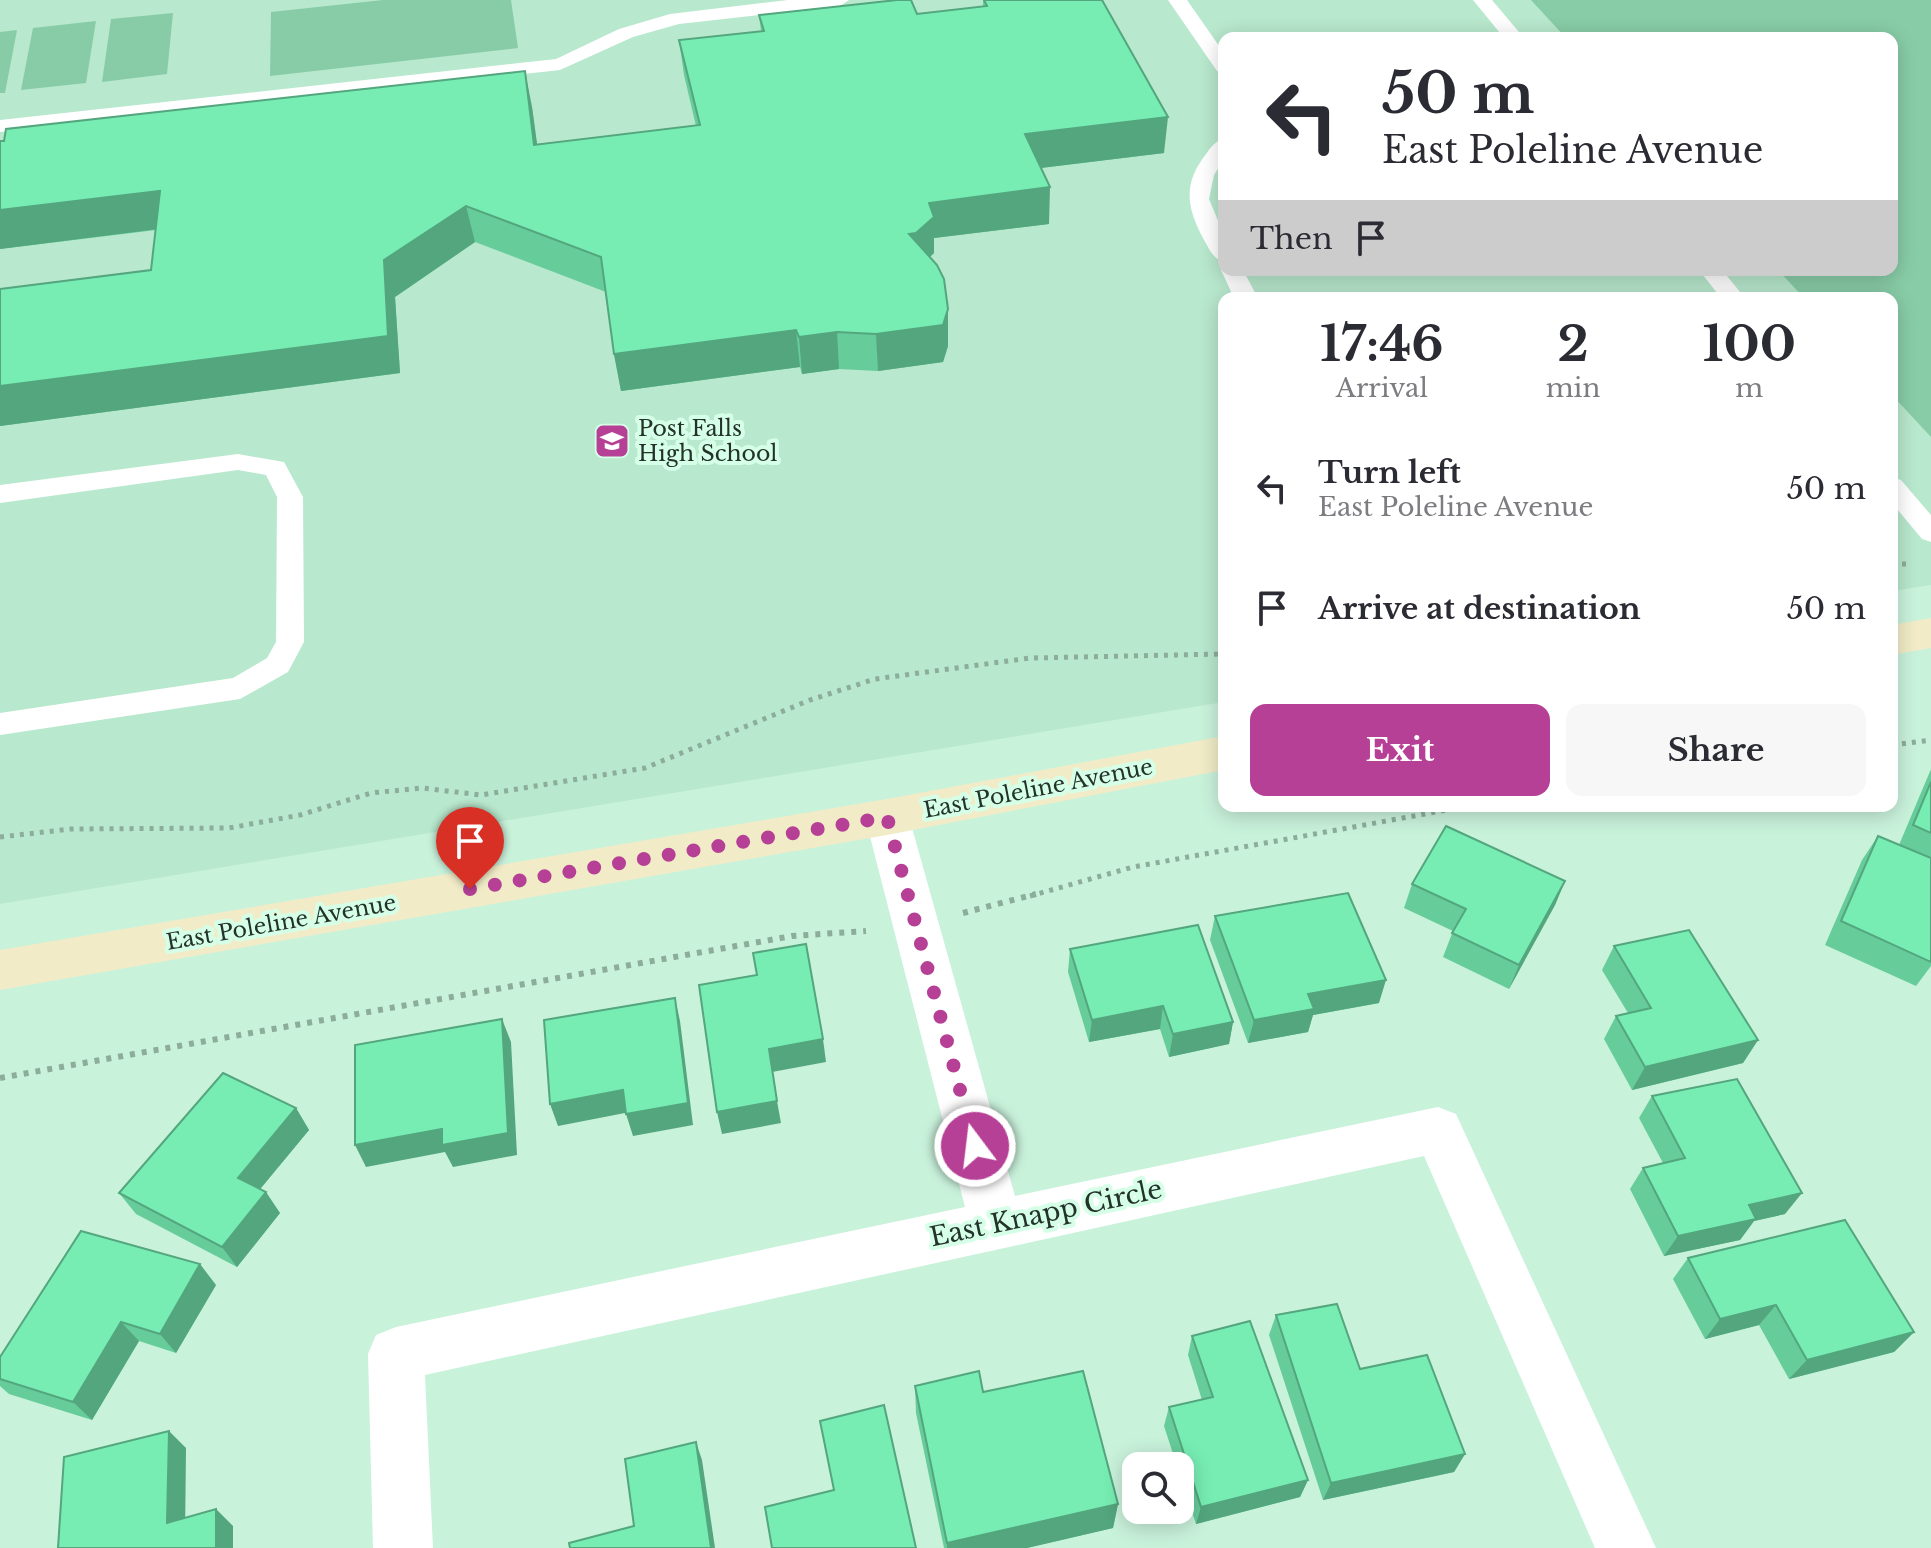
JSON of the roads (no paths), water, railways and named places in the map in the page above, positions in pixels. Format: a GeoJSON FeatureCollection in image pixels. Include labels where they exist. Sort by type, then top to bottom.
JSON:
{"type":"FeatureCollection","features":[{"type":"Feature","properties":{"kind":"main road"},"geometry":{"type":"LineString","coordinates":[[1898,639],[1931,633]]}},
{"type":"Feature","properties":{"kind":"main road","name":"East Poleline Avenue"},"geometry":{"type":"LineString","coordinates":[[0,970],[887,817],[1218,754]]}},
{"type":"Feature","properties":{"kind":"street"},"geometry":{"type":"LineString","coordinates":[[887,817],[996,1223]]}},
{"type":"Feature","properties":{"kind":"street","name":"East Knapp Circle"},"geometry":{"type":"LineString","coordinates":[[403,1548],[396,1354],[1438,1130],[1626,1548]]}},
{"type":"Feature","properties":{"kind":"lane"},"geometry":{"type":"LineString","coordinates":[[0,126],[560,64],[626,33],[677,18],[840,0]]}},
{"type":"Feature","properties":{"kind":"lane"},"geometry":{"type":"LineString","coordinates":[[1177,0],[1218,58]]}},
{"type":"Feature","properties":{"kind":"lane"},"geometry":{"type":"LineString","coordinates":[[1482,0],[1509,32]]}},
{"type":"Feature","properties":{"kind":"lane"},"geometry":{"type":"LineString","coordinates":[[1218,152],[1203,170],[1196,189],[1204,216],[1218,243]]}},
{"type":"Feature","properties":{"kind":"lane"},"geometry":{"type":"LineString","coordinates":[[1715,276],[1728,292]]}},
{"type":"Feature","properties":{"kind":"lane"},"geometry":{"type":"LineString","coordinates":[[0,494],[238,462],[275,468],[290,497],[290,642],[278,665],[240,688],[0,724]]}},
{"type":"Feature","properties":{"kind":"lane"},"geometry":{"type":"LineString","coordinates":[[1898,493],[1931,533]]}},
{"type":"Feature","properties":{"kind":"place","name":"Post Falls High School"},"geometry":{"type":"Point","coordinates":[612,441]}}]}
